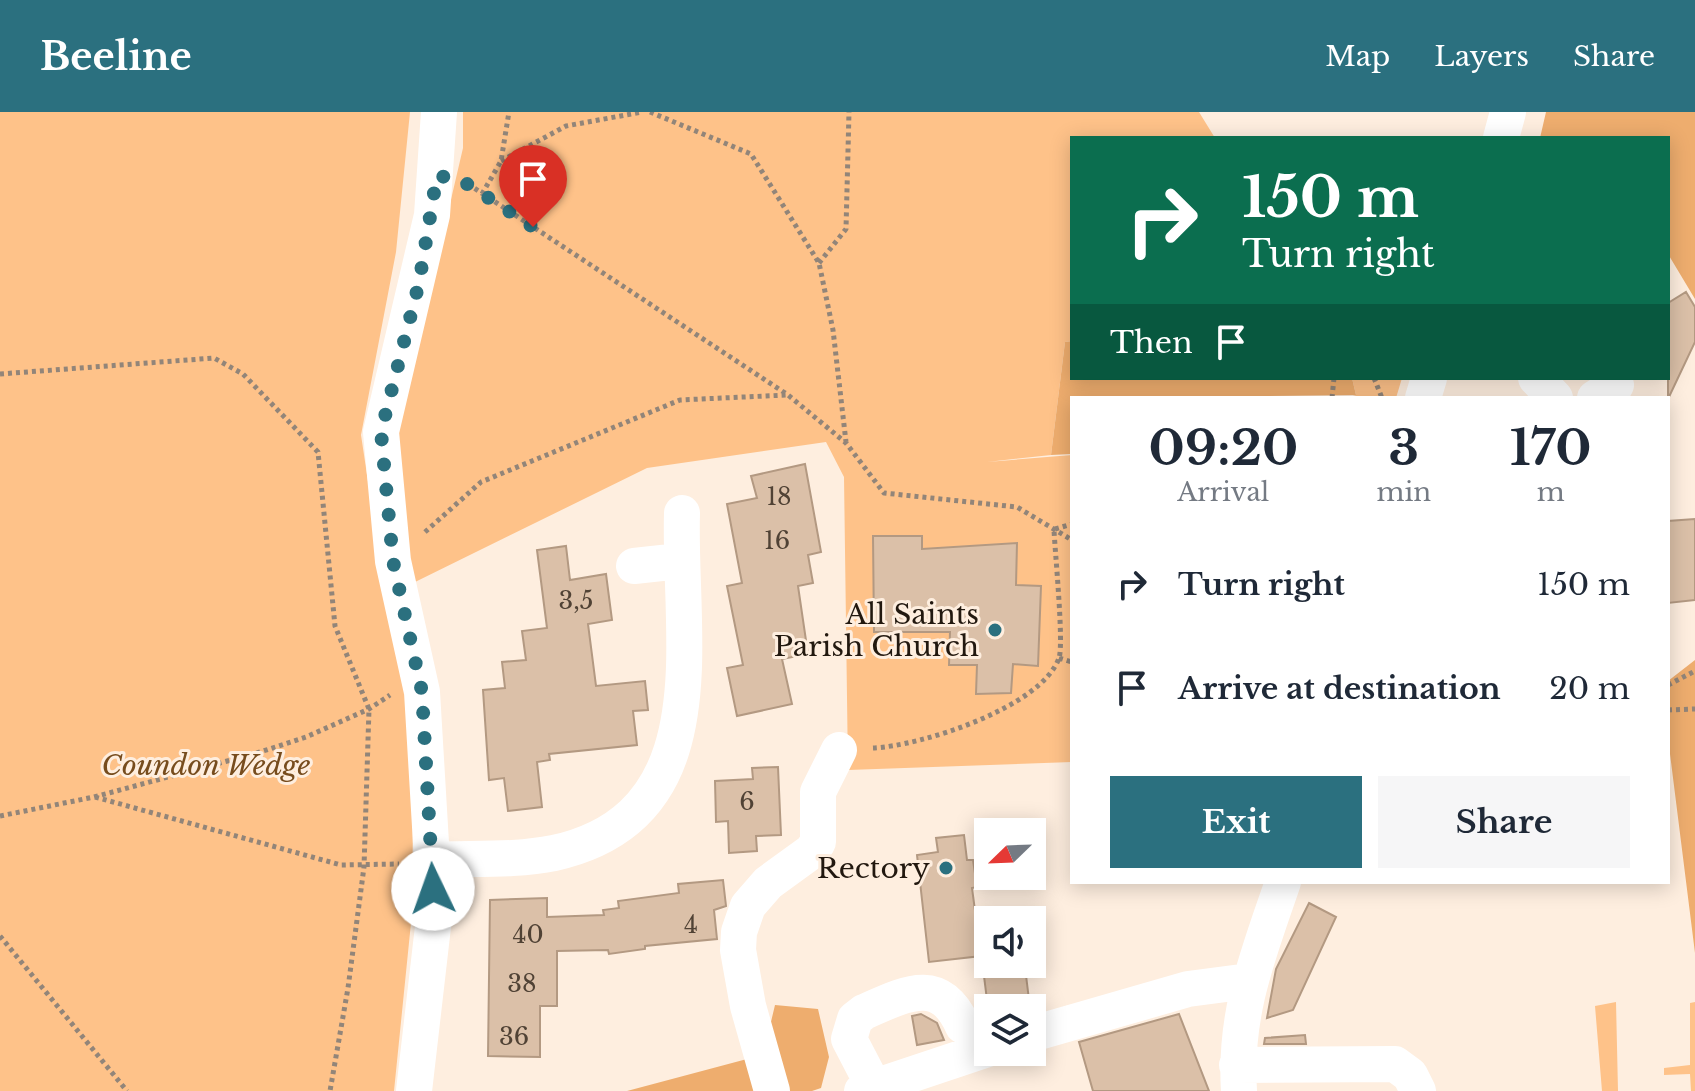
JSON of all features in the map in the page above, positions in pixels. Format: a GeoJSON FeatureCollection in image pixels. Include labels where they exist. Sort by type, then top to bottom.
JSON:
{"type":"FeatureCollection","features":[{"type":"Feature","properties":{"kind":"street"},"geometry":{"type":"LineString","coordinates":[[414,1091],[434,918],[432,860],[422,692],[393,561],[381,432],[419,283],[437,175],[439,112]]}},
{"type":"Feature","properties":{"kind":"street"},"geometry":{"type":"LineString","coordinates":[[1502,136],[1508,112]]}},
{"type":"Feature","properties":{"kind":"street"},"geometry":{"type":"LineString","coordinates":[[1538,380],[1553,396]]}},
{"type":"Feature","properties":{"kind":"street"},"geometry":{"type":"LineString","coordinates":[[432,860],[553,853],[595,839],[624,819],[655,790],[668,766],[681,716],[687,650],[680,561],[682,513]]}},
{"type":"Feature","properties":{"kind":"street"},"geometry":{"type":"LineString","coordinates":[[634,566],[680,561]]}},
{"type":"Feature","properties":{"kind":"street"},"geometry":{"type":"LineString","coordinates":[[772,1091],[748,1006],[738,950],[739,932],[748,906],[768,883],[812,851],[818,842],[818,792],[839,750]]}},
{"type":"Feature","properties":{"kind":"street"},"geometry":{"type":"LineString","coordinates":[[1282,884],[1240,1017],[1238,1078],[1395,1064],[1410,1075],[1418,1091]]}},
{"type":"Feature","properties":{"kind":"street"},"geometry":{"type":"LineString","coordinates":[[1046,1030],[1188,989],[1249,981]]}},
{"type":"Feature","properties":{"kind":"street"},"geometry":{"type":"LineString","coordinates":[[974,1035],[954,1006],[942,995],[930,991],[864,1012],[855,1019],[849,1039],[868,1089],[974,1039]]}},
{"type":"Feature","properties":{"kind":"path"},"geometry":{"type":"LineString","coordinates":[[482,194],[501,161],[509,112]]}},
{"type":"Feature","properties":{"kind":"path"},"geometry":{"type":"LineString","coordinates":[[501,161],[566,126],[642,112]]}},
{"type":"Feature","properties":{"kind":"path"},"geometry":{"type":"LineString","coordinates":[[650,112],[751,154],[819,263],[833,330],[846,443]]}},
{"type":"Feature","properties":{"kind":"path"},"geometry":{"type":"LineString","coordinates":[[819,263],[846,229],[849,112]]}},
{"type":"Feature","properties":{"kind":"path"},"geometry":{"type":"LineString","coordinates":[[437,175],[464,182],[788,395],[846,443],[884,493],[1017,507],[1070,539]]}},
{"type":"Feature","properties":{"kind":"path"},"geometry":{"type":"LineString","coordinates":[[0,374],[214,358],[243,374],[318,452],[335,626],[369,709],[364,867],[330,1091]]}},
{"type":"Feature","properties":{"kind":"path"},"geometry":{"type":"LineString","coordinates":[[393,561],[481,482],[680,400],[788,395]]}},
{"type":"Feature","properties":{"kind":"path"},"geometry":{"type":"LineString","coordinates":[[1054,529],[1070,525]]}},
{"type":"Feature","properties":{"kind":"path"},"geometry":{"type":"LineString","coordinates":[[839,750],[889,747],[972,723],[1012,705],[1043,680],[1059,658],[1054,529]]}},
{"type":"Feature","properties":{"kind":"path"},"geometry":{"type":"LineString","coordinates":[[1059,658],[1070,661]]}},
{"type":"Feature","properties":{"kind":"path"},"geometry":{"type":"LineString","coordinates":[[1670,684],[1695,671]]}},
{"type":"Feature","properties":{"kind":"path"},"geometry":{"type":"LineString","coordinates":[[0,816],[94,797],[257,753],[306,737],[369,709],[383,696],[422,692]]}},
{"type":"Feature","properties":{"kind":"path"},"geometry":{"type":"LineString","coordinates":[[1670,710],[1695,709]]}},
{"type":"Feature","properties":{"kind":"path"},"geometry":{"type":"LineString","coordinates":[[94,797],[341,865],[364,867],[432,860]]}},
{"type":"Feature","properties":{"kind":"path"},"geometry":{"type":"LineString","coordinates":[[0,936],[127,1091]]}},
{"type":"Feature","properties":{"kind":"green space","name":"Coundon Wedge"},"geometry":{"type":"Polygon","coordinates":[[[0,112],[410,112],[396,252],[361,435],[385,594],[414,704],[412,913],[394,1091],[0,1091],[0,112]]]}},
{"type":"Feature","properties":{"kind":"green space"},"geometry":{"type":"Polygon","coordinates":[[[463,112],[1199,112],[1214,136],[1070,136],[1070,341],[1065,342],[1051,455],[987,462],[1070,455],[1070,762],[848,770],[844,477],[826,442],[647,468],[411,584],[397,431],[463,148],[463,112]]]}},
{"type":"Feature","properties":{"kind":"green space"},"geometry":{"type":"Polygon","coordinates":[[[1352,380],[1401,380],[1397,396],[1353,396],[1356,395],[1352,380]]]}},
{"type":"Feature","properties":{"kind":"green space"},"geometry":{"type":"Polygon","coordinates":[[[1616,1002],[1618,1091],[1602,1091],[1595,1006],[1616,1002]]]}},
{"type":"Feature","properties":{"kind":"green space"},"geometry":{"type":"Polygon","coordinates":[[[1695,1002],[1695,1091],[1691,1091],[1690,1074],[1664,1075],[1664,1068],[1690,1065],[1690,1003],[1695,1002]]]}},
{"type":"Feature","properties":{"kind":"shaded area"},"geometry":{"type":"Polygon","coordinates":[[[1546,112],[1695,112],[1695,299],[1670,257],[1670,136],[1540,136],[1546,112]]]}},
{"type":"Feature","properties":{"kind":"shaded area"},"geometry":{"type":"Polygon","coordinates":[[[1070,341],[1070,380],[1352,380],[1356,395],[1070,396],[1070,454],[1051,455],[1065,342],[1070,341]]]}},
{"type":"Feature","properties":{"kind":"shaded area"},"geometry":{"type":"Polygon","coordinates":[[[1695,660],[1695,953],[1670,754],[1670,679],[1695,660]]]}},
{"type":"Feature","properties":{"kind":"shaded area"},"geometry":{"type":"Polygon","coordinates":[[[775,1005],[818,1009],[829,1057],[821,1088],[812,1091],[627,1091],[747,1059],[765,1047],[775,1005]]]}},
{"type":"Feature","properties":{"kind":"building"},"geometry":{"type":"Polygon","coordinates":[[[1686,292],[1695,307],[1695,342],[1668,396],[1670,380],[1670,302],[1686,292]]]}},
{"type":"Feature","properties":{"kind":"building"},"geometry":{"type":"Polygon","coordinates":[[[805,464],[821,552],[808,555],[813,583],[798,586],[808,654],[782,659],[792,704],[737,716],[727,668],[743,665],[727,586],[742,583],[727,504],[757,498],[751,476],[805,464]]]}},
{"type":"Feature","properties":{"kind":"building"},"geometry":{"type":"Polygon","coordinates":[[[1695,519],[1695,600],[1670,603],[1670,521],[1695,519]]]}},
{"type":"Feature","properties":{"kind":"building","name":"All Saints Parish Church"},"geometry":{"type":"Polygon","coordinates":[[[873,536],[922,536],[922,549],[1017,543],[1016,585],[1041,586],[1038,666],[1013,664],[1011,693],[976,694],[977,665],[949,665],[950,632],[874,632],[873,536]]]}},
{"type":"Feature","properties":{"kind":"building"},"geometry":{"type":"Polygon","coordinates":[[[566,546],[570,580],[606,574],[612,620],[588,624],[596,686],[645,681],[648,710],[633,711],[637,745],[549,754],[550,760],[537,762],[542,807],[508,811],[504,778],[489,780],[483,690],[505,688],[502,662],[526,660],[522,631],[547,628],[537,550],[566,546]]]}},
{"type":"Feature","properties":{"kind":"building"},"geometry":{"type":"Polygon","coordinates":[[[778,767],[781,835],[756,836],[757,851],[729,853],[728,821],[716,822],[715,781],[753,779],[752,768],[778,767]]]}},
{"type":"Feature","properties":{"kind":"building"},"geometry":{"type":"Polygon","coordinates":[[[964,835],[967,860],[973,860],[974,957],[929,962],[917,855],[938,852],[936,838],[964,835]]]}},
{"type":"Feature","properties":{"kind":"building"},"geometry":{"type":"Polygon","coordinates":[[[723,880],[726,906],[714,910],[717,939],[645,946],[645,949],[609,954],[608,950],[557,951],[557,1006],[540,1006],[540,1057],[488,1056],[490,900],[547,898],[547,917],[604,915],[603,910],[619,908],[618,901],[679,893],[678,884],[723,880]]]}},
{"type":"Feature","properties":{"kind":"building"},"geometry":{"type":"Polygon","coordinates":[[[1309,903],[1336,917],[1293,1010],[1267,1018],[1276,969],[1309,903]]]}},
{"type":"Feature","properties":{"kind":"building"},"geometry":{"type":"Polygon","coordinates":[[[984,978],[1026,978],[1028,994],[986,994],[984,978]]]}},
{"type":"Feature","properties":{"kind":"building"},"geometry":{"type":"Polygon","coordinates":[[[921,1014],[937,1023],[944,1040],[917,1045],[912,1016],[921,1014]]]}},
{"type":"Feature","properties":{"kind":"building"},"geometry":{"type":"Polygon","coordinates":[[[1179,1014],[1209,1091],[1093,1091],[1079,1042],[1179,1014]]]}},
{"type":"Feature","properties":{"kind":"building"},"geometry":{"type":"Polygon","coordinates":[[[1305,1035],[1306,1044],[1264,1044],[1265,1038],[1305,1035]]]}},
{"type":"Feature","properties":{"kind":"place","name":"All Saints Parish Church"},"geometry":{"type":"Point","coordinates":[995,630]}},
{"type":"Feature","properties":{"kind":"place","name":"Rectory"},"geometry":{"type":"Point","coordinates":[946,868]}},
{"type":"Feature","properties":{"kind":"route"},"geometry":{"type":"LineString","coordinates":[[433,889],[422,692],[393,561],[381,432],[419,283],[437,175],[464,182],[533,227]]}}]}
